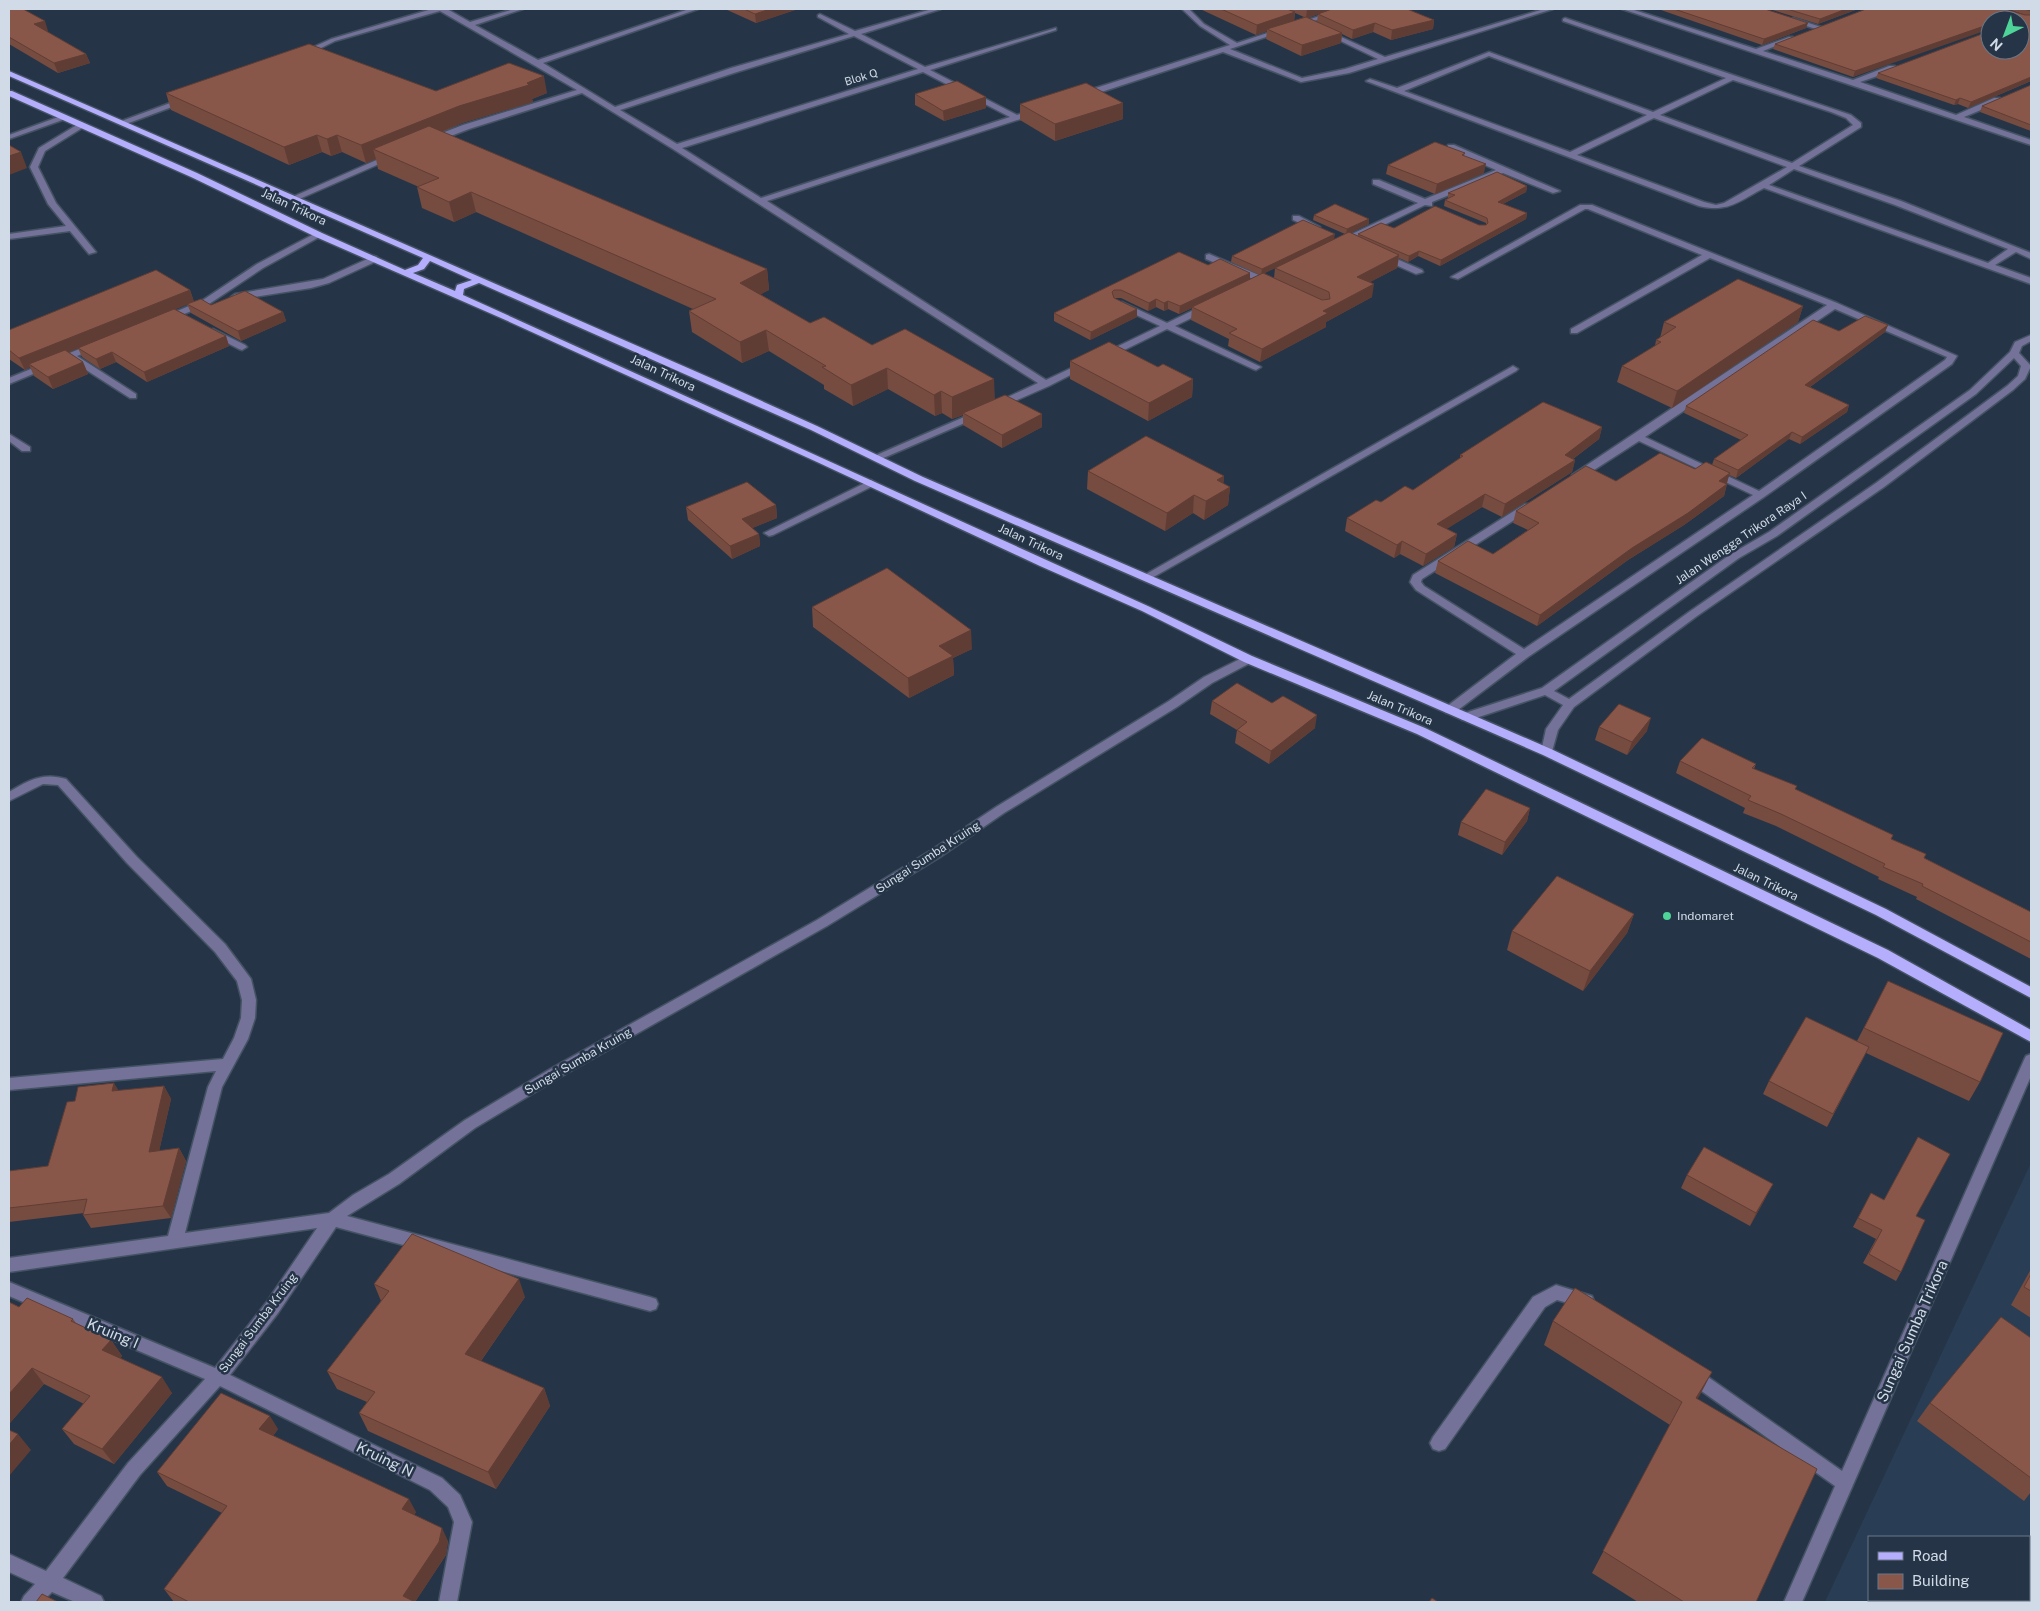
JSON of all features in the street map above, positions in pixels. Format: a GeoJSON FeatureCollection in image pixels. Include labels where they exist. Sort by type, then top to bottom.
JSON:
{"type":"FeatureCollection","features":[{"type":"Feature","properties":{"kind":"main road","name":"Jalan Trikora"},"geometry":{"type":"LineString","coordinates":[[9,72],[719,385],[877,457],[919,479],[1547,752],[1881,912],[2031,993]]}},
{"type":"Feature","properties":{"kind":"main road","name":"Jalan Trikora"},"geometry":{"type":"LineString","coordinates":[[9,94],[194,175],[319,235],[871,483],[1044,564],[1146,609],[1248,659],[1421,731],[1883,954],[2031,1037]]}},
{"type":"Feature","properties":{"kind":"main road"},"geometry":{"type":"LineString","coordinates":[[404,273],[421,267],[429,257]]}},
{"type":"Feature","properties":{"kind":"main road"},"geometry":{"type":"LineString","coordinates":[[458,296],[460,287],[479,280]]}},
{"type":"Feature","properties":{"kind":"street"},"geometry":{"type":"LineString","coordinates":[[297,56],[334,40],[440,9],[615,109],[1046,384]]}},
{"type":"Feature","properties":{"kind":"street"},"geometry":{"type":"LineString","coordinates":[[468,25],[520,9]]}},
{"type":"Feature","properties":{"kind":"street"},"geometry":{"type":"LineString","coordinates":[[537,63],[696,9]]}},
{"type":"Feature","properties":{"kind":"street"},"geometry":{"type":"LineString","coordinates":[[615,109],[938,9]]}},
{"type":"Feature","properties":{"kind":"street"},"geometry":{"type":"LineString","coordinates":[[1185,9],[1202,25],[1236,45]]}},
{"type":"Feature","properties":{"kind":"street"},"geometry":{"type":"LineString","coordinates":[[1072,99],[1236,45],[1301,21],[1347,9]]}},
{"type":"Feature","properties":{"kind":"street"},"geometry":{"type":"LineString","coordinates":[[1223,49],[1302,80],[1346,71],[1550,9]]}},
{"type":"Feature","properties":{"kind":"street"},"geometry":{"type":"LineString","coordinates":[[1625,9],[1854,82],[2031,143]]}},
{"type":"Feature","properties":{"kind":"street"},"geometry":{"type":"LineString","coordinates":[[820,16],[1016,117]]}},
{"type":"Feature","properties":{"kind":"street"},"geometry":{"type":"LineString","coordinates":[[1784,17],[1819,28]]}},
{"type":"Feature","properties":{"kind":"street"},"geometry":{"type":"LineString","coordinates":[[1370,81],[1702,204],[1716,207],[1726,205],[1763,185],[1858,125],[1854,119],[1564,20]]}},
{"type":"Feature","properties":{"kind":"street"},"geometry":{"type":"LineString","coordinates":[[1301,21],[1313,26]]}},
{"type":"Feature","properties":{"kind":"street"},"geometry":{"type":"LineString","coordinates":[[1810,31],[1827,24]]}},
{"type":"Feature","properties":{"kind":"street","name":"Blok Q"},"geometry":{"type":"LineString","coordinates":[[676,147],[1054,29]]}},
{"type":"Feature","properties":{"kind":"street"},"geometry":{"type":"LineString","coordinates":[[1321,30],[1380,55],[1384,59]]}},
{"type":"Feature","properties":{"kind":"street"},"geometry":{"type":"LineString","coordinates":[[1756,51],[1801,34]]}},
{"type":"Feature","properties":{"kind":"street"},"geometry":{"type":"LineString","coordinates":[[1397,91],[1489,54],[1898,203],[2031,256]]}},
{"type":"Feature","properties":{"kind":"street"},"geometry":{"type":"LineString","coordinates":[[1854,82],[1899,65]]}},
{"type":"Feature","properties":{"kind":"street"},"geometry":{"type":"LineString","coordinates":[[1570,155],[1731,78]]}},
{"type":"Feature","properties":{"kind":"street"},"geometry":{"type":"LineString","coordinates":[[427,142],[466,127],[582,91]]}},
{"type":"Feature","properties":{"kind":"street"},"geometry":{"type":"LineString","coordinates":[[1958,117],[2007,96]]}},
{"type":"Feature","properties":{"kind":"street"},"geometry":{"type":"LineString","coordinates":[[123,122],[188,100]]}},
{"type":"Feature","properties":{"kind":"street"},"geometry":{"type":"LineString","coordinates":[[760,201],[1044,108]]}},
{"type":"Feature","properties":{"kind":"street"},"geometry":{"type":"LineString","coordinates":[[9,137],[64,118]]}},
{"type":"Feature","properties":{"kind":"street"},"geometry":{"type":"LineString","coordinates":[[83,125],[42,150],[34,167],[52,204],[92,252]]}},
{"type":"Feature","properties":{"kind":"street"},"geometry":{"type":"LineString","coordinates":[[1451,147],[1556,192]]}},
{"type":"Feature","properties":{"kind":"street"},"geometry":{"type":"LineString","coordinates":[[294,198],[396,154]]}},
{"type":"Feature","properties":{"kind":"street"},"geometry":{"type":"LineString","coordinates":[[1343,241],[1503,170]]}},
{"type":"Feature","properties":{"kind":"street"},"geometry":{"type":"LineString","coordinates":[[1376,182],[1430,204]]}},
{"type":"Feature","properties":{"kind":"street"},"geometry":{"type":"LineString","coordinates":[[1763,185],[2031,280]]}},
{"type":"Feature","properties":{"kind":"street"},"geometry":{"type":"LineString","coordinates":[[1450,710],[1524,654],[1760,495],[1952,359],[1952,356],[1947,352],[1590,207],[1583,207],[1455,277]]}},
{"type":"Feature","properties":{"kind":"street"},"geometry":{"type":"LineString","coordinates":[[1296,218],[1320,229]]}},
{"type":"Feature","properties":{"kind":"street"},"geometry":{"type":"LineString","coordinates":[[9,237],[72,228]]}},
{"type":"Feature","properties":{"kind":"street"},"geometry":{"type":"LineString","coordinates":[[161,320],[183,315],[260,266],[319,235]]}},
{"type":"Feature","properties":{"kind":"street"},"geometry":{"type":"LineString","coordinates":[[1990,265],[2014,249]]}},
{"type":"Feature","properties":{"kind":"street"},"geometry":{"type":"LineString","coordinates":[[1370,251],[1419,272]]}},
{"type":"Feature","properties":{"kind":"street"},"geometry":{"type":"LineString","coordinates":[[1574,331],[1709,255]]}},
{"type":"Feature","properties":{"kind":"street"},"geometry":{"type":"LineString","coordinates":[[1209,257],[1280,288]]}},
{"type":"Feature","properties":{"kind":"street"},"geometry":{"type":"LineString","coordinates":[[206,302],[311,285],[326,281],[374,259]]}},
{"type":"Feature","properties":{"kind":"street"},"geometry":{"type":"LineString","coordinates":[[877,457],[1046,384],[1219,301]]}},
{"type":"Feature","properties":{"kind":"street"},"geometry":{"type":"LineString","coordinates":[[1117,302],[1256,368]]}},
{"type":"Feature","properties":{"kind":"street"},"geometry":{"type":"LineString","coordinates":[[1564,484],[1638,437],[1834,305]]}},
{"type":"Feature","properties":{"kind":"street"},"geometry":{"type":"LineString","coordinates":[[202,326],[242,347]]}},
{"type":"Feature","properties":{"kind":"street","name":"Jalan Wengga Trikora Raya I"},"geometry":{"type":"LineString","coordinates":[[1466,717],[1546,691],[1734,556],[1773,534],[1974,392],[2011,356],[2018,344],[2031,338]]}},
{"type":"Feature","properties":{"kind":"street"},"geometry":{"type":"LineString","coordinates":[[9,381],[106,342]]}},
{"type":"Feature","properties":{"kind":"street"},"geometry":{"type":"LineString","coordinates":[[70,356],[133,396]]}},
{"type":"Feature","properties":{"kind":"street"},"geometry":{"type":"LineString","coordinates":[[1547,752],[1552,729],[1570,704],[1701,609],[1880,485],[1990,404],[2022,376],[2028,367],[2011,356]]}},
{"type":"Feature","properties":{"kind":"street"},"geometry":{"type":"LineString","coordinates":[[1146,577],[1513,369]]}},
{"type":"Feature","properties":{"kind":"street"},"geometry":{"type":"LineString","coordinates":[[9,437],[26,449]]}},
{"type":"Feature","properties":{"kind":"street"},"geometry":{"type":"LineString","coordinates":[[1638,437],[1760,495]]}},
{"type":"Feature","properties":{"kind":"street"},"geometry":{"type":"LineString","coordinates":[[769,533],[871,483]]}},
{"type":"Feature","properties":{"kind":"street"},"geometry":{"type":"LineString","coordinates":[[1524,654],[1420,588],[1414,582],[1416,577],[1540,500]]}},
{"type":"Feature","properties":{"kind":"street","name":"Sungai Sumba Kruing"},"geometry":{"type":"LineString","coordinates":[[30,1602],[49,1582],[134,1468],[218,1377],[272,1308],[332,1219],[358,1200],[394,1179],[470,1124],[557,1072],[822,923],[935,854],[1208,680],[1248,659]]}},
{"type":"Feature","properties":{"kind":"street"},"geometry":{"type":"LineString","coordinates":[[1546,691],[1570,704]]}},
{"type":"Feature","properties":{"kind":"street"},"geometry":{"type":"LineString","coordinates":[[9,797],[42,779],[54,778],[62,782],[132,860],[220,948],[244,979],[249,1000],[248,1018],[240,1039],[215,1087],[175,1240]]}},
{"type":"Feature","properties":{"kind":"street","name":"Sungai Sumba Trikora"},"geometry":{"type":"LineString","coordinates":[[1794,1602],[2031,1060]]}},
{"type":"Feature","properties":{"kind":"street"},"geometry":{"type":"LineString","coordinates":[[9,1084],[227,1064]]}},
{"type":"Feature","properties":{"kind":"street"},"geometry":{"type":"LineString","coordinates":[[9,1264],[332,1219],[650,1304]]}},
{"type":"Feature","properties":{"kind":"street","name":"Kruing I"},"geometry":{"type":"LineString","coordinates":[[9,1289],[218,1377]]}},
{"type":"Feature","properties":{"kind":"street"},"geometry":{"type":"LineString","coordinates":[[1439,1443],[1539,1302],[1556,1292],[1590,1302],[1598,1307]]}},
{"type":"Feature","properties":{"kind":"street"},"geometry":{"type":"LineString","coordinates":[[1676,1364],[1845,1484]]}},
{"type":"Feature","properties":{"kind":"street","name":"Kruing N"},"geometry":{"type":"LineString","coordinates":[[218,1377],[436,1484],[448,1495],[454,1501],[463,1522],[448,1602]]}},
{"type":"Feature","properties":{"kind":"street"},"geometry":{"type":"LineString","coordinates":[[9,1563],[95,1602]]}},
{"type":"Feature","properties":{"kind":"shaded area"},"geometry":{"type":"Polygon","coordinates":[[[2031,1163],[2031,1602],[1825,1602],[2031,1163]]]}},
{"type":"Feature","properties":{"kind":"building"},"geometry":{"type":"Polygon","coordinates":[[[9,9],[23,9],[45,21],[34,24],[86,54],[54,63],[9,37],[9,9]]]}},
{"type":"Feature","properties":{"kind":"building"},"geometry":{"type":"Polygon","coordinates":[[[744,9],[770,9],[755,14],[744,9]]]}},
{"type":"Feature","properties":{"kind":"building"},"geometry":{"type":"Polygon","coordinates":[[[1221,9],[1287,9],[1295,12],[1257,25],[1221,9]]]}},
{"type":"Feature","properties":{"kind":"building"},"geometry":{"type":"Polygon","coordinates":[[[1332,9],[1407,9],[1434,20],[1392,30],[1375,23],[1353,30],[1318,14],[1332,9]]]}},
{"type":"Feature","properties":{"kind":"building"},"geometry":{"type":"Polygon","coordinates":[[[1674,9],[1765,9],[1808,23],[1764,39],[1674,9]]]}},
{"type":"Feature","properties":{"kind":"building"},"geometry":{"type":"Polygon","coordinates":[[[1787,9],[1846,9],[1820,19],[1787,9]]]}},
{"type":"Feature","properties":{"kind":"building"},"geometry":{"type":"Polygon","coordinates":[[[1866,9],[2008,10],[1980,10],[1980,27],[1855,71],[1775,44],[1866,9]]]}},
{"type":"Feature","properties":{"kind":"building"},"geometry":{"type":"Polygon","coordinates":[[[2031,15],[2031,77],[1971,102],[1960,98],[1956,100],[1878,73],[1980,35],[1980,60],[2030,60],[2031,15]]]}},
{"type":"Feature","properties":{"kind":"building"},"geometry":{"type":"Polygon","coordinates":[[[1306,17],[1342,33],[1302,45],[1267,29],[1306,17]]]}},
{"type":"Feature","properties":{"kind":"building"},"geometry":{"type":"Polygon","coordinates":[[[309,44],[436,91],[509,63],[544,76],[527,83],[529,85],[459,106],[361,145],[337,135],[327,139],[317,135],[284,147],[166,93],[309,44]]]}},
{"type":"Feature","properties":{"kind":"building"},"geometry":{"type":"Polygon","coordinates":[[[957,81],[986,97],[943,111],[915,94],[957,81]]]}},
{"type":"Feature","properties":{"kind":"building"},"geometry":{"type":"Polygon","coordinates":[[[1086,83],[1123,103],[1055,124],[1020,104],[1086,83]]]}},
{"type":"Feature","properties":{"kind":"building"},"geometry":{"type":"Polygon","coordinates":[[[2031,85],[2031,125],[1982,106],[2031,85]]]}},
{"type":"Feature","properties":{"kind":"building"},"geometry":{"type":"Polygon","coordinates":[[[429,126],[767,269],[740,283],[810,323],[824,317],[872,345],[905,329],[994,379],[952,397],[941,391],[934,395],[887,368],[851,385],[822,367],[826,366],[766,330],[740,342],[689,311],[716,299],[471,192],[449,202],[417,187],[439,178],[373,149],[429,126]]]}},
{"type":"Feature","properties":{"kind":"building"},"geometry":{"type":"Polygon","coordinates":[[[1435,142],[1465,153],[1462,155],[1486,164],[1437,184],[1388,165],[1435,142]]]}},
{"type":"Feature","properties":{"kind":"building"},"geometry":{"type":"Polygon","coordinates":[[[9,145],[21,152],[9,156],[9,145]]]}},
{"type":"Feature","properties":{"kind":"building"},"geometry":{"type":"Polygon","coordinates":[[[1497,172],[1527,186],[1498,202],[1527,213],[1441,260],[1419,251],[1409,256],[1358,234],[1381,223],[1394,228],[1435,206],[1479,225],[1486,225],[1488,223],[1487,218],[1445,200],[1455,195],[1448,193],[1497,172]]]}},
{"type":"Feature","properties":{"kind":"building"},"geometry":{"type":"Polygon","coordinates":[[[1335,204],[1369,219],[1347,229],[1314,215],[1335,204]]]}},
{"type":"Feature","properties":{"kind":"building"},"geometry":{"type":"Polygon","coordinates":[[[1303,220],[1335,234],[1262,269],[1232,256],[1303,220]]]}},
{"type":"Feature","properties":{"kind":"building"},"geometry":{"type":"Polygon","coordinates":[[[1349,232],[1399,255],[1357,277],[1374,284],[1323,311],[1328,313],[1262,349],[1229,333],[1237,329],[1192,307],[1263,273],[1322,300],[1330,299],[1329,292],[1275,268],[1349,232]]]}},
{"type":"Feature","properties":{"kind":"building"},"geometry":{"type":"Polygon","coordinates":[[[1179,252],[1208,265],[1220,259],[1250,273],[1180,306],[1168,301],[1164,303],[1156,299],[1149,303],[1121,290],[1114,290],[1112,292],[1114,298],[1137,309],[1091,332],[1054,313],[1179,252]]]}},
{"type":"Feature","properties":{"kind":"building"},"geometry":{"type":"Polygon","coordinates":[[[156,270],[190,290],[19,358],[9,350],[9,330],[156,270]]]}},
{"type":"Feature","properties":{"kind":"building"},"geometry":{"type":"Polygon","coordinates":[[[1738,279],[1803,306],[1677,391],[1622,366],[1661,342],[1656,340],[1676,327],[1664,322],[1738,279]]]}},
{"type":"Feature","properties":{"kind":"building"},"geometry":{"type":"Polygon","coordinates":[[[245,291],[283,312],[238,331],[187,304],[201,299],[211,305],[245,291]]]}},
{"type":"Feature","properties":{"kind":"building"},"geometry":{"type":"Polygon","coordinates":[[[174,309],[226,336],[144,372],[112,352],[96,359],[78,348],[174,309]]]}},
{"type":"Feature","properties":{"kind":"building"},"geometry":{"type":"Polygon","coordinates":[[[1865,316],[1888,325],[1805,385],[1849,405],[1802,437],[1792,432],[1738,470],[1714,459],[1748,435],[1686,406],[1813,320],[1839,331],[1865,316]]]}},
{"type":"Feature","properties":{"kind":"building"},"geometry":{"type":"Polygon","coordinates":[[[1109,342],[1158,367],[1163,364],[1193,379],[1149,403],[1070,361],[1109,342]]]}},
{"type":"Feature","properties":{"kind":"building"},"geometry":{"type":"Polygon","coordinates":[[[65,350],[83,362],[48,377],[29,364],[65,350]]]}},
{"type":"Feature","properties":{"kind":"building"},"geometry":{"type":"Polygon","coordinates":[[[1005,395],[1042,414],[1002,435],[963,413],[1005,395]]]}},
{"type":"Feature","properties":{"kind":"building"},"geometry":{"type":"Polygon","coordinates":[[[1543,402],[1602,427],[1565,455],[1575,460],[1505,504],[1485,494],[1437,524],[1457,534],[1426,554],[1402,541],[1397,545],[1347,518],[1376,500],[1381,502],[1405,486],[1413,490],[1463,456],[1460,455],[1543,402]]]}},
{"type":"Feature","properties":{"kind":"building"},"geometry":{"type":"Polygon","coordinates":[[[1146,436],[1224,476],[1217,480],[1230,487],[1206,501],[1194,495],[1167,513],[1088,471],[1146,436]]]}},
{"type":"Feature","properties":{"kind":"building"},"geometry":{"type":"Polygon","coordinates":[[[1660,453],[1695,469],[1706,462],[1730,473],[1719,481],[1727,484],[1688,513],[1632,548],[1540,615],[1438,561],[1468,541],[1493,554],[1539,523],[1516,511],[1586,466],[1616,481],[1660,453]]]}},
{"type":"Feature","properties":{"kind":"building"},"geometry":{"type":"Polygon","coordinates":[[[747,482],[776,505],[742,519],[759,534],[730,546],[686,507],[747,482]]]}},
{"type":"Feature","properties":{"kind":"building"},"geometry":{"type":"Polygon","coordinates":[[[887,568],[971,630],[939,646],[953,656],[908,678],[812,607],[887,568]]]}},
{"type":"Feature","properties":{"kind":"building"},"geometry":{"type":"Polygon","coordinates":[[[1237,683],[1272,703],[1283,696],[1317,715],[1271,751],[1237,730],[1247,722],[1212,701],[1237,683]]]}},
{"type":"Feature","properties":{"kind":"building"},"geometry":{"type":"Polygon","coordinates":[[[1619,704],[1651,718],[1632,742],[1599,727],[1619,704]]]}},
{"type":"Feature","properties":{"kind":"building"},"geometry":{"type":"Polygon","coordinates":[[[1702,738],[1756,764],[1752,768],[1797,786],[1795,789],[1893,835],[1891,839],[1926,854],[1924,858],[2031,912],[2031,942],[1922,886],[1923,884],[1883,867],[1885,864],[1748,800],[1751,796],[1680,761],[1702,738]]]}},
{"type":"Feature","properties":{"kind":"building"},"geometry":{"type":"Polygon","coordinates":[[[1486,789],[1530,808],[1505,842],[1461,822],[1486,789]]]}},
{"type":"Feature","properties":{"kind":"building"},"geometry":{"type":"Polygon","coordinates":[[[1557,876],[1634,914],[1590,971],[1512,931],[1557,876]]]}},
{"type":"Feature","properties":{"kind":"building"},"geometry":{"type":"Polygon","coordinates":[[[1888,981],[2003,1033],[1980,1082],[1864,1028],[1888,981]]]}},
{"type":"Feature","properties":{"kind":"building"},"geometry":{"type":"Polygon","coordinates":[[[1806,1017],[1869,1047],[1833,1114],[1769,1081],[1806,1017]]]}},
{"type":"Feature","properties":{"kind":"building"},"geometry":{"type":"Polygon","coordinates":[[[114,1083],[112,1091],[164,1086],[149,1152],[179,1148],[163,1206],[83,1215],[87,1199],[9,1208],[9,1171],[48,1166],[67,1102],[75,1101],[78,1087],[114,1083]]]}},
{"type":"Feature","properties":{"kind":"building"},"geometry":{"type":"Polygon","coordinates":[[[1918,1137],[1950,1154],[1916,1216],[1925,1220],[1901,1272],[1869,1254],[1882,1230],[1858,1218],[1871,1193],[1884,1200],[1918,1137]]]}},
{"type":"Feature","properties":{"kind":"building"},"geometry":{"type":"Polygon","coordinates":[[[1704,1147],[1773,1184],[1756,1213],[1687,1175],[1704,1147]]]}},
{"type":"Feature","properties":{"kind":"building"},"geometry":{"type":"Polygon","coordinates":[[[412,1234],[519,1279],[465,1354],[544,1388],[488,1472],[359,1413],[375,1392],[327,1371],[389,1291],[374,1284],[412,1234]]]}},
{"type":"Feature","properties":{"kind":"building"},"geometry":{"type":"Polygon","coordinates":[[[2031,1274],[2031,1291],[2024,1287],[2031,1274]]]}},
{"type":"Feature","properties":{"kind":"building"},"geometry":{"type":"Polygon","coordinates":[[[1575,1288],[1712,1372],[1696,1398],[1817,1469],[1756,1602],[1684,1602],[1603,1551],[1682,1402],[1553,1321],[1575,1288]]]}},
{"type":"Feature","properties":{"kind":"building"},"geometry":{"type":"Polygon","coordinates":[[[27,1298],[73,1319],[71,1321],[111,1340],[102,1350],[162,1377],[102,1449],[62,1429],[90,1396],[32,1368],[9,1394],[9,1302],[19,1307],[27,1298]]]}},
{"type":"Feature","properties":{"kind":"building"},"geometry":{"type":"Polygon","coordinates":[[[2001,1317],[2031,1338],[2031,1478],[1930,1403],[2001,1317]]]}},
{"type":"Feature","properties":{"kind":"building"},"geometry":{"type":"Polygon","coordinates":[[[221,1393],[270,1416],[259,1429],[409,1499],[402,1509],[442,1528],[439,1542],[403,1596],[415,1602],[189,1602],[164,1589],[227,1506],[157,1472],[221,1393]]]}},
{"type":"Feature","properties":{"kind":"building"},"geometry":{"type":"Polygon","coordinates":[[[9,1430],[18,1434],[9,1445],[9,1430]]]}},
{"type":"Feature","properties":{"kind":"building"},"geometry":{"type":"Polygon","coordinates":[[[42,1594],[58,1602],[36,1602],[42,1594]]]}},
{"type":"Feature","properties":{"kind":"building"},"geometry":{"type":"Polygon","coordinates":[[[1432,1598],[1438,1602],[1429,1602],[1432,1598]]]}},
{"type":"Feature","properties":{"kind":"place","name":"Indomaret"},"geometry":{"type":"Point","coordinates":[1667,916]}}]}
